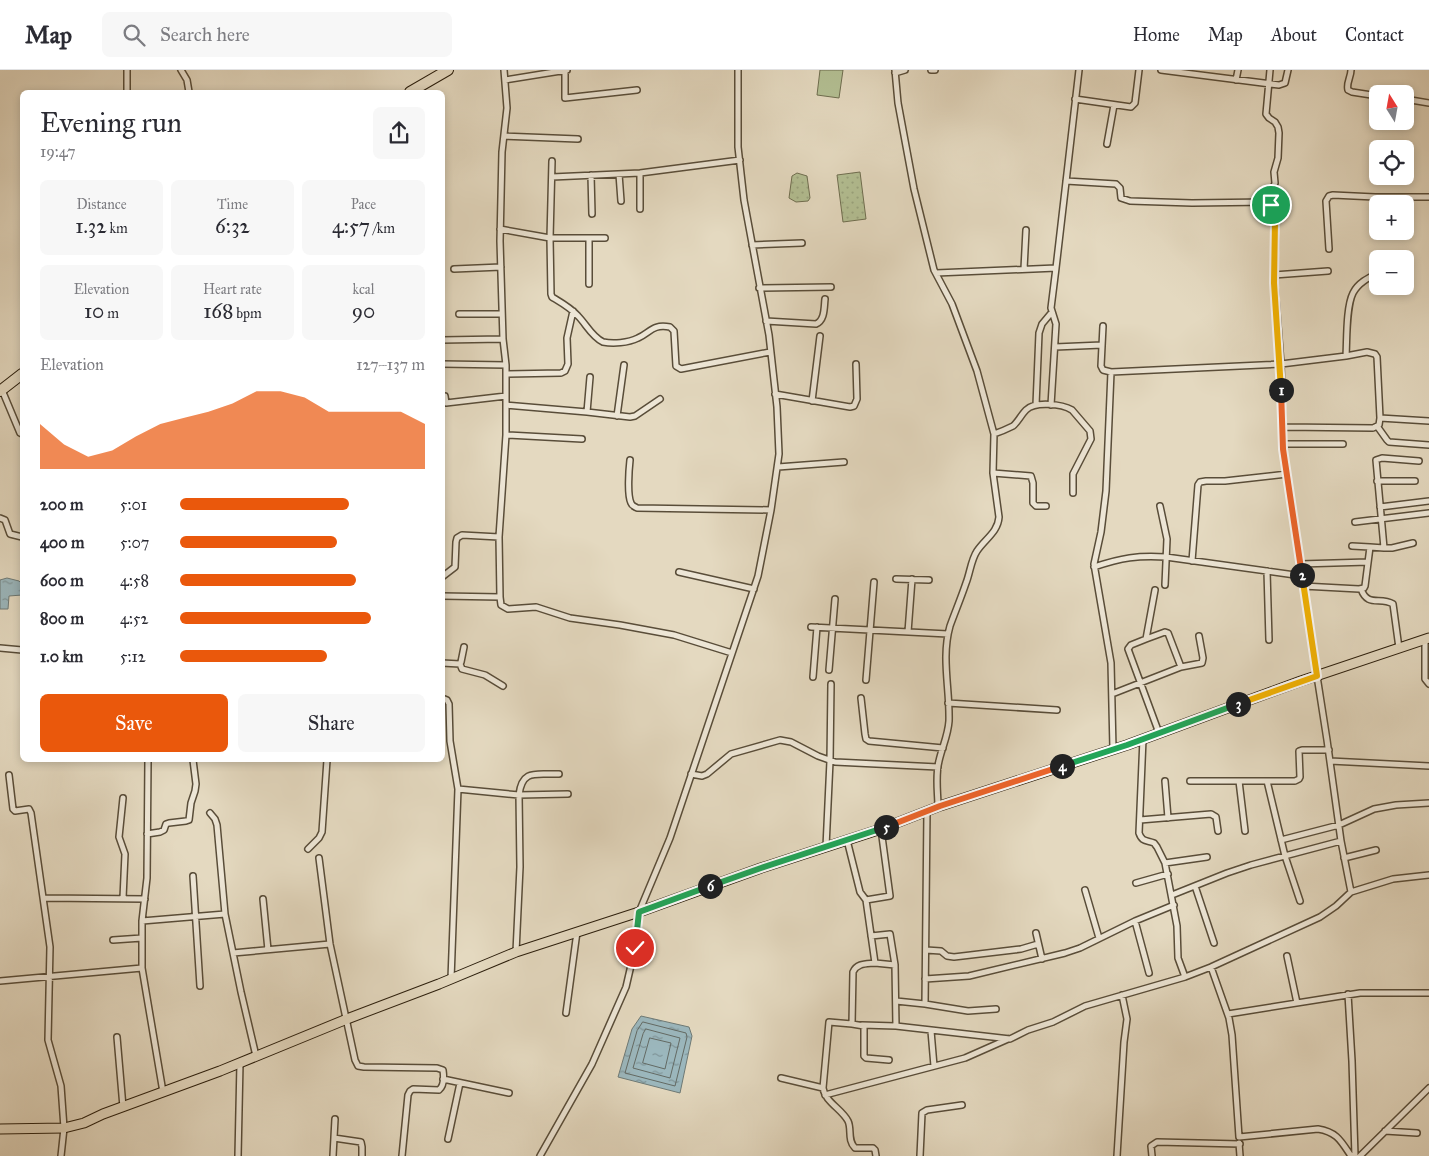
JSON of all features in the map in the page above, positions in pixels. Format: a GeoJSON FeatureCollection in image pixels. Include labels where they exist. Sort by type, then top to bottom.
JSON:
{"type":"FeatureCollection","features":[{"type":"Feature","properties":{"kind":"highway"},"geometry":{"type":"LineString","coordinates":[[413,90],[448,70]]}},
{"type":"Feature","properties":{"kind":"highway"},"geometry":{"type":"LineString","coordinates":[[1,390],[20,376]]}},
{"type":"Feature","properties":{"kind":"main road"},"geometry":{"type":"LineString","coordinates":[[0,1129],[64,1128],[84,1123],[516,952],[881,829],[938,807],[1113,749],[1427,638]]}},
{"type":"Feature","properties":{"kind":"street"},"geometry":{"type":"LineString","coordinates":[[127,70],[127,90]]}},
{"type":"Feature","properties":{"kind":"street"},"geometry":{"type":"LineString","coordinates":[[181,70],[187,80],[189,90]]}},
{"type":"Feature","properties":{"kind":"street"},"geometry":{"type":"LineString","coordinates":[[504,70],[507,108],[502,152],[500,267],[506,366],[506,436],[499,537],[501,605],[508,609],[536,607],[570,618],[674,635],[732,653]]}},
{"type":"Feature","properties":{"kind":"street"},"geometry":{"type":"LineString","coordinates":[[505,80],[566,70],[565,98],[637,90]]}},
{"type":"Feature","properties":{"kind":"street"},"geometry":{"type":"LineString","coordinates":[[540,1156],[592,1064],[626,987],[635,948],[639,912],[670,838],[754,589],[771,510],[779,454],[775,394],[766,321],[744,200],[738,146],[738,70]]}},
{"type":"Feature","properties":{"kind":"street"},"geometry":{"type":"LineString","coordinates":[[906,70],[895,71],[898,103],[914,189],[936,273],[952,304],[977,371],[994,434],[993,473],[999,517],[999,524],[974,556],[967,582],[948,634],[945,657],[948,730],[938,767],[938,807]]}},
{"type":"Feature","properties":{"kind":"street"},"geometry":{"type":"LineString","coordinates":[[930,70],[935,70]]}},
{"type":"Feature","properties":{"kind":"street"},"geometry":{"type":"LineString","coordinates":[[1051,405],[1056,320],[1052,308],[1079,70]]}},
{"type":"Feature","properties":{"kind":"street"},"geometry":{"type":"LineString","coordinates":[[1075,99],[1128,107],[1133,105],[1135,103],[1139,70]]}},
{"type":"Feature","properties":{"kind":"street"},"geometry":{"type":"LineString","coordinates":[[1161,70],[1206,73],[1236,80],[1278,86],[1285,83],[1288,70]]}},
{"type":"Feature","properties":{"kind":"street"},"geometry":{"type":"LineString","coordinates":[[1236,80],[1238,70]]}},
{"type":"Feature","properties":{"kind":"street"},"geometry":{"type":"LineString","coordinates":[[1268,202],[1275,183],[1274,172],[1278,158],[1279,133],[1278,126],[1266,114],[1270,70]]}},
{"type":"Feature","properties":{"kind":"street"},"geometry":{"type":"LineString","coordinates":[[1351,70],[1351,76],[1347,85],[1348,90],[1369,95]]}},
{"type":"Feature","properties":{"kind":"street"},"geometry":{"type":"LineString","coordinates":[[1414,100],[1429,102]]}},
{"type":"Feature","properties":{"kind":"street"},"geometry":{"type":"LineString","coordinates":[[1108,144],[1114,105]]}},
{"type":"Feature","properties":{"kind":"street"},"geometry":{"type":"LineString","coordinates":[[504,136],[578,139]]}},
{"type":"Feature","properties":{"kind":"street"},"geometry":{"type":"LineString","coordinates":[[552,177],[640,173],[740,160]]}},
{"type":"Feature","properties":{"kind":"street"},"geometry":{"type":"LineString","coordinates":[[552,162],[551,294],[552,297],[573,311],[594,336],[603,342],[630,341],[652,329],[670,327],[674,332],[676,366],[682,369],[770,352]]}},
{"type":"Feature","properties":{"kind":"street"},"geometry":{"type":"LineString","coordinates":[[640,173],[640,209]]}},
{"type":"Feature","properties":{"kind":"street"},"geometry":{"type":"LineString","coordinates":[[619,174],[621,201]]}},
{"type":"Feature","properties":{"kind":"street"},"geometry":{"type":"LineString","coordinates":[[591,175],[592,214]]}},
{"type":"Feature","properties":{"kind":"street"},"geometry":{"type":"LineString","coordinates":[[1066,181],[1116,184],[1120,188],[1121,198],[1130,201],[1192,203],[1268,202]]}},
{"type":"Feature","properties":{"kind":"street"},"geometry":{"type":"LineString","coordinates":[[1328,249],[1326,201],[1329,196],[1429,197]]}},
{"type":"Feature","properties":{"kind":"street"},"geometry":{"type":"LineString","coordinates":[[1268,202],[1271,205],[1275,221],[1274,275],[1283,444],[1329,750],[1338,825],[1351,892]]}},
{"type":"Feature","properties":{"kind":"street"},"geometry":{"type":"LineString","coordinates":[[500,229],[550,238],[605,238]]}},
{"type":"Feature","properties":{"kind":"street"},"geometry":{"type":"LineString","coordinates":[[1024,269],[1026,230]]}},
{"type":"Feature","properties":{"kind":"street"},"geometry":{"type":"LineString","coordinates":[[589,284],[590,238]]}},
{"type":"Feature","properties":{"kind":"street"},"geometry":{"type":"LineString","coordinates":[[752,245],[802,243]]}},
{"type":"Feature","properties":{"kind":"street"},"geometry":{"type":"LineString","coordinates":[[454,269],[500,267]]}},
{"type":"Feature","properties":{"kind":"street"},"geometry":{"type":"LineString","coordinates":[[936,273],[1056,268]]}},
{"type":"Feature","properties":{"kind":"street"},"geometry":{"type":"LineString","coordinates":[[1274,275],[1328,271]]}},
{"type":"Feature","properties":{"kind":"street"},"geometry":{"type":"LineString","coordinates":[[1346,356],[1350,306],[1353,293],[1369,277]]}},
{"type":"Feature","properties":{"kind":"street"},"geometry":{"type":"LineString","coordinates":[[759,288],[832,287]]}},
{"type":"Feature","properties":{"kind":"street"},"geometry":{"type":"LineString","coordinates":[[766,321],[819,323],[822,318],[825,299]]}},
{"type":"Feature","properties":{"kind":"street"},"geometry":{"type":"LineString","coordinates":[[506,374],[561,373],[565,371],[568,364],[567,338],[573,311]]}},
{"type":"Feature","properties":{"kind":"street"},"geometry":{"type":"LineString","coordinates":[[1036,405],[1039,333],[1042,324],[1052,312]]}},
{"type":"Feature","properties":{"kind":"street"},"geometry":{"type":"LineString","coordinates":[[459,314],[502,314]]}},
{"type":"Feature","properties":{"kind":"street"},"geometry":{"type":"LineString","coordinates":[[1103,326],[1102,368],[1111,372],[1280,364],[1368,352],[1376,354],[1380,418],[1377,426]]}},
{"type":"Feature","properties":{"kind":"street"},"geometry":{"type":"LineString","coordinates":[[812,401],[820,336]]}},
{"type":"Feature","properties":{"kind":"street"},"geometry":{"type":"LineString","coordinates":[[445,340],[503,339]]}},
{"type":"Feature","properties":{"kind":"street"},"geometry":{"type":"LineString","coordinates":[[1055,347],[1102,345]]}},
{"type":"Feature","properties":{"kind":"street"},"geometry":{"type":"LineString","coordinates":[[445,364],[506,366]]}},
{"type":"Feature","properties":{"kind":"street"},"geometry":{"type":"LineString","coordinates":[[618,416],[624,364]]}},
{"type":"Feature","properties":{"kind":"street"},"geometry":{"type":"LineString","coordinates":[[775,394],[850,407],[854,406],[857,399],[856,364]]}},
{"type":"Feature","properties":{"kind":"street"},"geometry":{"type":"LineString","coordinates":[[1111,372],[1106,491],[1094,567],[1111,663],[1113,749]]}},
{"type":"Feature","properties":{"kind":"street"},"geometry":{"type":"LineString","coordinates":[[587,412],[590,377]]}},
{"type":"Feature","properties":{"kind":"street"},"geometry":{"type":"LineString","coordinates":[[1,390],[20,433]]}},
{"type":"Feature","properties":{"kind":"street"},"geometry":{"type":"LineString","coordinates":[[445,396],[446,402],[506,396]]}},
{"type":"Feature","properties":{"kind":"street"},"geometry":{"type":"LineString","coordinates":[[506,405],[630,418],[660,399]]}},
{"type":"Feature","properties":{"kind":"street"},"geometry":{"type":"LineString","coordinates":[[994,434],[1011,427],[1026,410],[1036,405],[1051,405],[1072,410],[1091,435],[1090,444],[1074,474],[1073,494]]}},
{"type":"Feature","properties":{"kind":"street"},"geometry":{"type":"LineString","coordinates":[[1380,418],[1429,421]]}},
{"type":"Feature","properties":{"kind":"street"},"geometry":{"type":"LineString","coordinates":[[1283,427],[1377,426]]}},
{"type":"Feature","properties":{"kind":"street"},"geometry":{"type":"LineString","coordinates":[[1377,426],[1389,442],[1429,445]]}},
{"type":"Feature","properties":{"kind":"street"},"geometry":{"type":"LineString","coordinates":[[506,436],[582,439]]}},
{"type":"Feature","properties":{"kind":"street"},"geometry":{"type":"LineString","coordinates":[[1283,444],[1343,444]]}},
{"type":"Feature","properties":{"kind":"street"},"geometry":{"type":"LineString","coordinates":[[1384,548],[1376,460],[1382,458],[1419,461]]}},
{"type":"Feature","properties":{"kind":"street"},"geometry":{"type":"LineString","coordinates":[[630,460],[629,496],[632,506],[637,508],[771,510]]}},
{"type":"Feature","properties":{"kind":"street"},"geometry":{"type":"LineString","coordinates":[[778,467],[844,462]]}},
{"type":"Feature","properties":{"kind":"street"},"geometry":{"type":"LineString","coordinates":[[993,473],[1031,476],[1033,483],[1032,503],[1036,506],[1046,506]]}},
{"type":"Feature","properties":{"kind":"street"},"geometry":{"type":"LineString","coordinates":[[1192,561],[1198,485],[1200,482],[1287,474]]}},
{"type":"Feature","properties":{"kind":"street"},"geometry":{"type":"LineString","coordinates":[[1377,481],[1415,481]]}},
{"type":"Feature","properties":{"kind":"street"},"geometry":{"type":"LineString","coordinates":[[1380,507],[1429,501]]}},
{"type":"Feature","properties":{"kind":"street"},"geometry":{"type":"LineString","coordinates":[[1160,506],[1166,533],[1165,586]]}},
{"type":"Feature","properties":{"kind":"street"},"geometry":{"type":"LineString","coordinates":[[1354,522],[1429,513]]}},
{"type":"Feature","properties":{"kind":"street"},"geometry":{"type":"LineString","coordinates":[[0,518],[6,520],[10,534],[20,536]]}},
{"type":"Feature","properties":{"kind":"street"},"geometry":{"type":"LineString","coordinates":[[445,575],[455,568],[457,538],[462,535],[499,537]]}},
{"type":"Feature","properties":{"kind":"street"},"geometry":{"type":"LineString","coordinates":[[1352,546],[1392,548],[1413,543]]}},
{"type":"Feature","properties":{"kind":"street"},"geometry":{"type":"LineString","coordinates":[[1303,586],[1361,589],[1365,586],[1370,547]]}},
{"type":"Feature","properties":{"kind":"street"},"geometry":{"type":"LineString","coordinates":[[1094,567],[1119,559],[1144,556],[1166,557],[1302,576]]}},
{"type":"Feature","properties":{"kind":"street"},"geometry":{"type":"LineString","coordinates":[[1300,564],[1368,562]]}},
{"type":"Feature","properties":{"kind":"street"},"geometry":{"type":"LineString","coordinates":[[1267,571],[1270,640]]}},
{"type":"Feature","properties":{"kind":"street"},"geometry":{"type":"LineString","coordinates":[[679,572],[754,589]]}},
{"type":"Feature","properties":{"kind":"street"},"geometry":{"type":"LineString","coordinates":[[896,579],[929,580]]}},
{"type":"Feature","properties":{"kind":"street"},"geometry":{"type":"LineString","coordinates":[[908,632],[912,580]]}},
{"type":"Feature","properties":{"kind":"street"},"geometry":{"type":"LineString","coordinates":[[866,680],[874,582]]}},
{"type":"Feature","properties":{"kind":"street"},"geometry":{"type":"LineString","coordinates":[[1361,589],[1364,596],[1369,600],[1393,604],[1399,648]]}},
{"type":"Feature","properties":{"kind":"street"},"geometry":{"type":"LineString","coordinates":[[1146,639],[1155,590]]}},
{"type":"Feature","properties":{"kind":"street"},"geometry":{"type":"LineString","coordinates":[[445,596],[500,597]]}},
{"type":"Feature","properties":{"kind":"street"},"geometry":{"type":"LineString","coordinates":[[829,670],[835,600]]}},
{"type":"Feature","properties":{"kind":"street"},"geometry":{"type":"LineString","coordinates":[[813,677],[814,627],[948,634]]}},
{"type":"Feature","properties":{"kind":"street"},"geometry":{"type":"LineString","coordinates":[[1159,733],[1128,649],[1131,645],[1146,639],[1165,632],[1168,633],[1181,667]]}},
{"type":"Feature","properties":{"kind":"street"},"geometry":{"type":"LineString","coordinates":[[1112,694],[1181,667],[1202,662],[1199,636]]}},
{"type":"Feature","properties":{"kind":"street"},"geometry":{"type":"LineString","coordinates":[[1427,638],[1425,679],[1429,684]]}},
{"type":"Feature","properties":{"kind":"street"},"geometry":{"type":"LineString","coordinates":[[464,647],[460,664],[462,669],[485,675],[504,686]]}},
{"type":"Feature","properties":{"kind":"street"},"geometry":{"type":"LineString","coordinates":[[0,648],[20,650]]}},
{"type":"Feature","properties":{"kind":"street"},"geometry":{"type":"LineString","coordinates":[[445,663],[460,664]]}},
{"type":"Feature","properties":{"kind":"street"},"geometry":{"type":"LineString","coordinates":[[826,847],[831,684]]}},
{"type":"Feature","properties":{"kind":"street"},"geometry":{"type":"LineString","coordinates":[[861,698],[865,734],[869,741],[943,748]]}},
{"type":"Feature","properties":{"kind":"street"},"geometry":{"type":"LineString","coordinates":[[445,700],[449,704],[450,741],[458,789],[451,979]]}},
{"type":"Feature","properties":{"kind":"street"},"geometry":{"type":"LineString","coordinates":[[948,704],[1057,710]]}},
{"type":"Feature","properties":{"kind":"street"},"geometry":{"type":"LineString","coordinates":[[1143,738],[1140,833],[1144,841],[1154,843],[1165,863],[1177,926],[1178,958],[1185,977]]}},
{"type":"Feature","properties":{"kind":"street"},"geometry":{"type":"LineString","coordinates":[[691,774],[702,776],[731,754],[780,740],[791,742],[818,756],[835,762],[938,767]]}},
{"type":"Feature","properties":{"kind":"street"},"geometry":{"type":"LineString","coordinates":[[1190,780],[1297,781],[1300,776],[1298,751],[1329,750]]}},
{"type":"Feature","properties":{"kind":"street"},"geometry":{"type":"LineString","coordinates":[[1330,761],[1429,766]]}},
{"type":"Feature","properties":{"kind":"street"},"geometry":{"type":"LineString","coordinates":[[148,762],[147,878],[142,921],[142,968],[163,1092]]}},
{"type":"Feature","properties":{"kind":"street"},"geometry":{"type":"LineString","coordinates":[[146,834],[160,832],[169,822],[189,820],[196,784],[193,762]]}},
{"type":"Feature","properties":{"kind":"street"},"geometry":{"type":"LineString","coordinates":[[308,849],[322,832],[327,762]]}},
{"type":"Feature","properties":{"kind":"street"},"geometry":{"type":"LineString","coordinates":[[516,952],[520,867],[519,795],[522,781],[527,776],[558,774]]}},
{"type":"Feature","properties":{"kind":"street"},"geometry":{"type":"LineString","coordinates":[[8,775],[13,809],[15,811],[25,809],[31,811],[44,898],[50,947],[48,1040],[61,1086],[64,1128],[61,1156]]}},
{"type":"Feature","properties":{"kind":"street"},"geometry":{"type":"LineString","coordinates":[[1165,781],[1168,818]]}},
{"type":"Feature","properties":{"kind":"street"},"geometry":{"type":"LineString","coordinates":[[1239,781],[1246,831]]}},
{"type":"Feature","properties":{"kind":"street"},"geometry":{"type":"LineString","coordinates":[[1267,781],[1285,856],[1300,901]]}},
{"type":"Feature","properties":{"kind":"street"},"geometry":{"type":"LineString","coordinates":[[458,789],[519,795],[568,794]]}},
{"type":"Feature","properties":{"kind":"street"},"geometry":{"type":"LineString","coordinates":[[123,798],[119,837],[126,854],[123,898]]}},
{"type":"Feature","properties":{"kind":"street"},"geometry":{"type":"LineString","coordinates":[[1281,840],[1338,825],[1380,808],[1429,803]]}},
{"type":"Feature","properties":{"kind":"street"},"geometry":{"type":"LineString","coordinates":[[925,1004],[927,811]]}},
{"type":"Feature","properties":{"kind":"street"},"geometry":{"type":"LineString","coordinates":[[210,813],[217,825],[226,914],[256,1056]]}},
{"type":"Feature","properties":{"kind":"street"},"geometry":{"type":"LineString","coordinates":[[1140,820],[1214,815],[1218,831]]}},
{"type":"Feature","properties":{"kind":"street"},"geometry":{"type":"LineString","coordinates":[[866,900],[890,896],[881,829]]}},
{"type":"Feature","properties":{"kind":"street"},"geometry":{"type":"LineString","coordinates":[[848,840],[860,892],[866,900],[876,962]]}},
{"type":"Feature","properties":{"kind":"street"},"geometry":{"type":"LineString","coordinates":[[1172,895],[1227,873],[1341,841]]}},
{"type":"Feature","properties":{"kind":"street"},"geometry":{"type":"LineString","coordinates":[[1344,858],[1376,850]]}},
{"type":"Feature","properties":{"kind":"street"},"geometry":{"type":"LineString","coordinates":[[319,858],[330,944],[355,1060],[358,1066],[437,1068],[443,1070],[442,1086],[439,1090],[417,1088],[410,1091],[408,1095],[402,1156]]}},
{"type":"Feature","properties":{"kind":"street"},"geometry":{"type":"LineString","coordinates":[[1165,863],[1206,858]]}},
{"type":"Feature","properties":{"kind":"street"},"geometry":{"type":"LineString","coordinates":[[1136,883],[1168,874]]}},
{"type":"Feature","properties":{"kind":"street"},"geometry":{"type":"LineString","coordinates":[[825,1095],[965,1058],[1028,1030],[1053,1022],[1078,1008],[1185,977],[1211,967],[1320,917],[1351,892],[1393,879],[1429,875]]}},
{"type":"Feature","properties":{"kind":"street"},"geometry":{"type":"LineString","coordinates":[[193,876],[200,986]]}},
{"type":"Feature","properties":{"kind":"street"},"geometry":{"type":"LineString","coordinates":[[1195,886],[1214,943]]}},
{"type":"Feature","properties":{"kind":"street"},"geometry":{"type":"LineString","coordinates":[[1085,890],[1099,938]]}},
{"type":"Feature","properties":{"kind":"street"},"geometry":{"type":"LineString","coordinates":[[44,898],[145,898]]}},
{"type":"Feature","properties":{"kind":"street"},"geometry":{"type":"LineString","coordinates":[[263,899],[268,950]]}},
{"type":"Feature","properties":{"kind":"street"},"geometry":{"type":"LineString","coordinates":[[925,979],[970,976],[1074,951],[1135,921],[1174,905]]}},
{"type":"Feature","properties":{"kind":"street"},"geometry":{"type":"LineString","coordinates":[[142,921],[226,914]]}},
{"type":"Feature","properties":{"kind":"street"},"geometry":{"type":"LineString","coordinates":[[1135,921],[1149,972]]}},
{"type":"Feature","properties":{"kind":"street"},"geometry":{"type":"LineString","coordinates":[[566,1013],[577,932]]}},
{"type":"Feature","properties":{"kind":"street"},"geometry":{"type":"LineString","coordinates":[[1036,933],[1042,959]]}},
{"type":"Feature","properties":{"kind":"street"},"geometry":{"type":"LineString","coordinates":[[871,936],[890,934],[895,965],[896,1026]]}},
{"type":"Feature","properties":{"kind":"street"},"geometry":{"type":"LineString","coordinates":[[112,940],[142,938]]}},
{"type":"Feature","properties":{"kind":"street"},"geometry":{"type":"LineString","coordinates":[[233,953],[330,944]]}},
{"type":"Feature","properties":{"kind":"street"},"geometry":{"type":"LineString","coordinates":[[926,950],[941,951],[947,956],[954,957],[1022,949],[1038,944]]}},
{"type":"Feature","properties":{"kind":"street"},"geometry":{"type":"LineString","coordinates":[[1286,956],[1297,1003]]}},
{"type":"Feature","properties":{"kind":"street"},"geometry":{"type":"LineString","coordinates":[[852,1024],[853,972],[855,967],[876,962],[895,965]]}},
{"type":"Feature","properties":{"kind":"street"},"geometry":{"type":"LineString","coordinates":[[1211,967],[1228,1014],[1232,1035],[1240,1156]]}},
{"type":"Feature","properties":{"kind":"street"},"geometry":{"type":"LineString","coordinates":[[0,981],[142,968]]}},
{"type":"Feature","properties":{"kind":"street"},"geometry":{"type":"LineString","coordinates":[[1228,1014],[1367,992],[1429,993]]}},
{"type":"Feature","properties":{"kind":"street"},"geometry":{"type":"LineString","coordinates":[[1348,994],[1352,1061],[1353,1156]]}},
{"type":"Feature","properties":{"kind":"street"},"geometry":{"type":"LineString","coordinates":[[1117,1156],[1127,1020],[1122,995]]}},
{"type":"Feature","properties":{"kind":"street"},"geometry":{"type":"LineString","coordinates":[[896,1000],[968,1012],[996,1009]]}},
{"type":"Feature","properties":{"kind":"street"},"geometry":{"type":"LineString","coordinates":[[876,1156],[873,1148],[855,1148],[852,1145],[848,1121],[825,1095],[823,1088],[829,1022],[896,1026],[1010,1039]]}},
{"type":"Feature","properties":{"kind":"street"},"geometry":{"type":"LineString","coordinates":[[862,1025],[864,1026],[864,1056],[866,1058],[888,1060]]}},
{"type":"Feature","properties":{"kind":"street"},"geometry":{"type":"LineString","coordinates":[[931,1031],[934,1066]]}},
{"type":"Feature","properties":{"kind":"street"},"geometry":{"type":"LineString","coordinates":[[117,1037],[123,1107]]}},
{"type":"Feature","properties":{"kind":"street"},"geometry":{"type":"LineString","coordinates":[[238,1156],[240,1062]]}},
{"type":"Feature","properties":{"kind":"street"},"geometry":{"type":"LineString","coordinates":[[781,1078],[823,1088]]}},
{"type":"Feature","properties":{"kind":"street"},"geometry":{"type":"LineString","coordinates":[[443,1079],[509,1093]]}},
{"type":"Feature","properties":{"kind":"street"},"geometry":{"type":"LineString","coordinates":[[448,1139],[460,1083]]}},
{"type":"Feature","properties":{"kind":"street"},"geometry":{"type":"LineString","coordinates":[[1360,1156],[1429,1088]]}},
{"type":"Feature","properties":{"kind":"street"},"geometry":{"type":"LineString","coordinates":[[920,1156],[922,1113],[927,1110],[962,1105]]}},
{"type":"Feature","properties":{"kind":"street"},"geometry":{"type":"LineString","coordinates":[[333,1156],[335,1120]]}},
{"type":"Feature","properties":{"kind":"street"},"geometry":{"type":"LineString","coordinates":[[1239,1137],[1318,1129],[1328,1130],[1336,1135],[1353,1156]]}},
{"type":"Feature","properties":{"kind":"street"},"geometry":{"type":"LineString","coordinates":[[1385,1131],[1417,1133]]}},
{"type":"Feature","properties":{"kind":"street"},"geometry":{"type":"LineString","coordinates":[[334,1138],[361,1142],[362,1156]]}},
{"type":"Feature","properties":{"kind":"street"},"geometry":{"type":"LineString","coordinates":[[1152,1156],[1151,1146],[1157,1142],[1240,1144]]}},
{"type":"Feature","properties":{"kind":"green space"},"geometry":{"type":"Polygon","coordinates":[[[820,70],[843,70],[839,98],[817,95],[820,70]]]}},
{"type":"Feature","properties":{"kind":"green space"},"geometry":{"type":"Polygon","coordinates":[[[860,172],[866,219],[843,222],[837,175],[860,172]]]}},
{"type":"Feature","properties":{"kind":"green space"},"geometry":{"type":"Polygon","coordinates":[[[797,173],[807,176],[810,198],[808,201],[796,202],[789,198],[792,176],[797,173]]]}},
{"type":"Feature","properties":{"kind":"water"},"geometry":{"type":"Polygon","coordinates":[[[7,578],[20,582],[20,595],[9,596],[8,609],[0,609],[0,580],[7,578]]]}},
{"type":"Feature","properties":{"kind":"water"},"geometry":{"type":"Polygon","coordinates":[[[641,1016],[689,1027],[692,1036],[680,1093],[618,1077],[632,1029],[641,1016]]]}},
{"type":"Feature","properties":{"kind":"route"},"geometry":{"type":"LineString","coordinates":[[635,948],[639,912],[761,868],[881,829],[940,806],[1127,745],[1317,676],[1283,449],[1280,364],[1274,283],[1275,223],[1271,205]]}}]}
